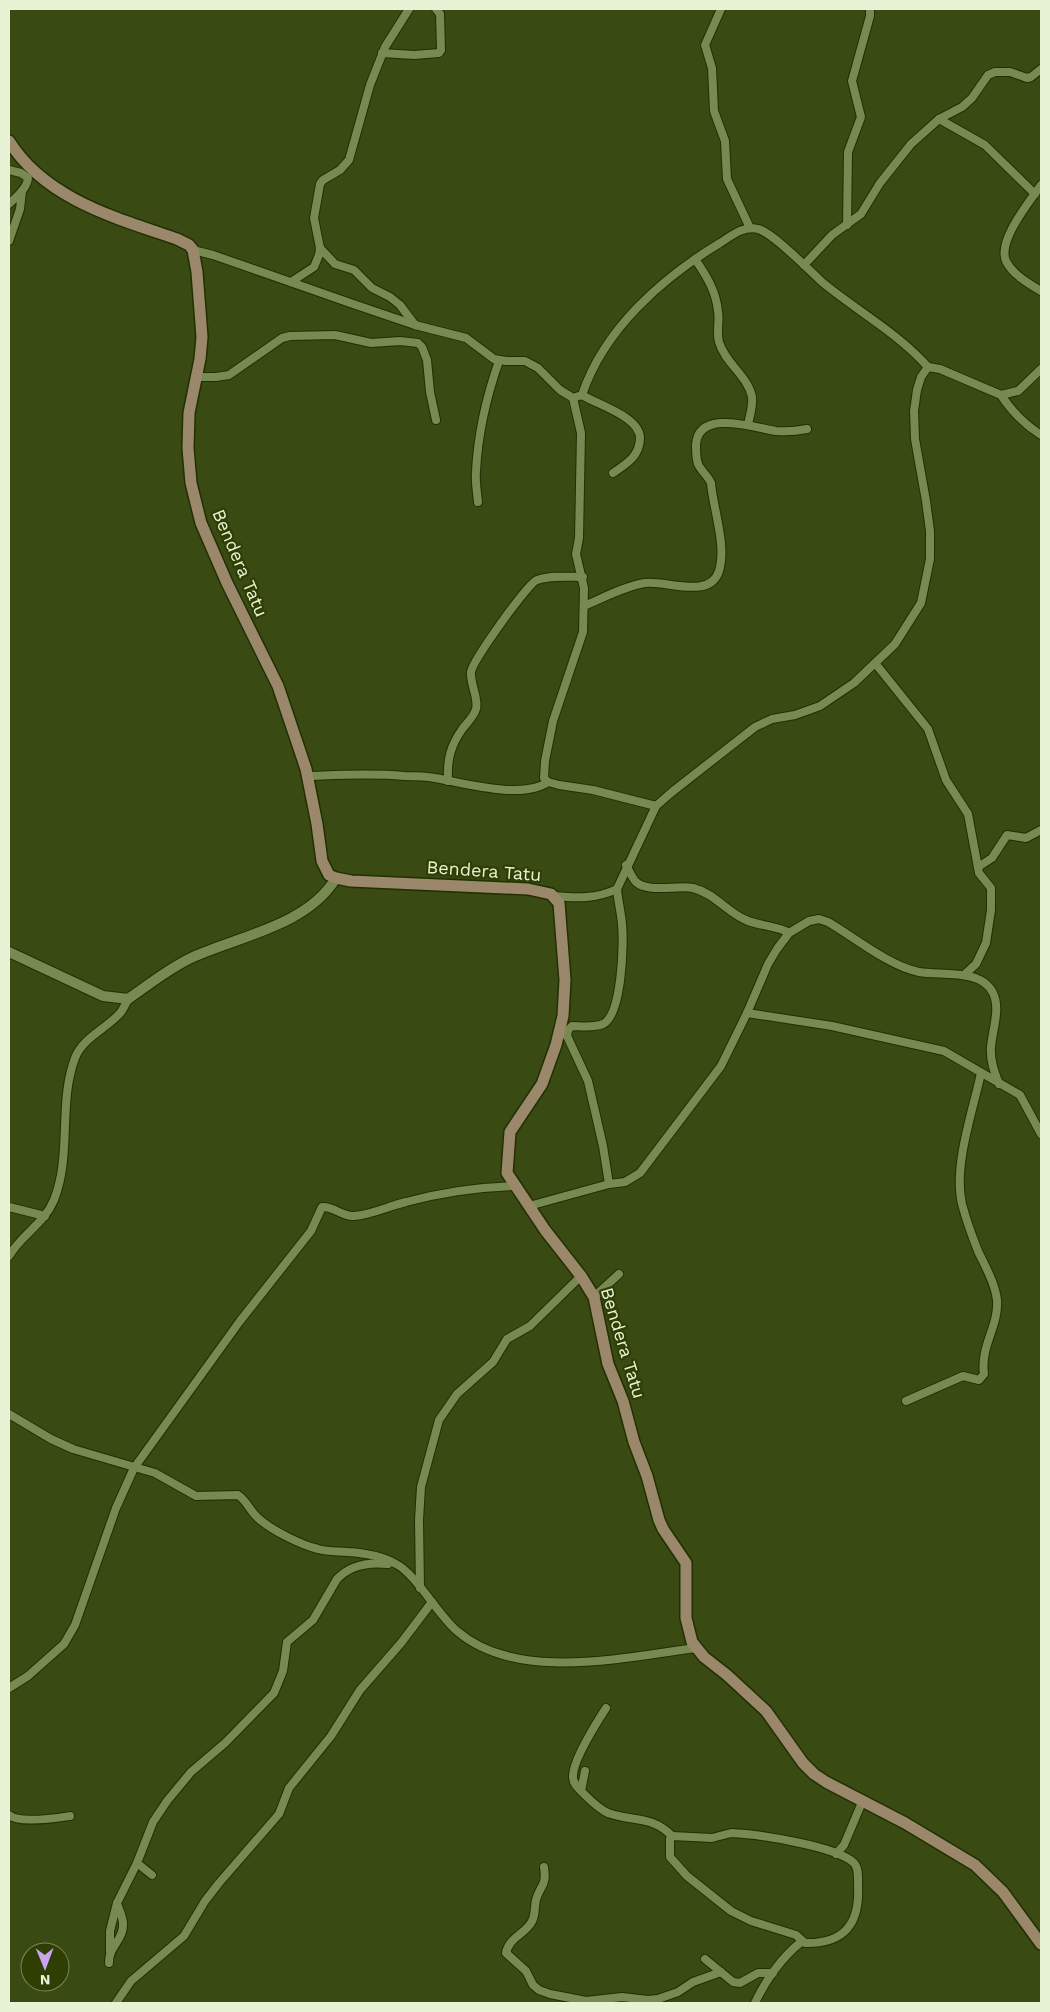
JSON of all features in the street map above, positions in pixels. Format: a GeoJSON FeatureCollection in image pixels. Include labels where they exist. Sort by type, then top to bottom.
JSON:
{"type":"FeatureCollection","features":[{"type":"Feature","properties":{"kind":"main road"},"geometry":{"type":"LineString","coordinates":[[9,141],[37,174],[88,207],[111,217],[177,239],[189,245],[193,250]]}},
{"type":"Feature","properties":{"kind":"main road","name":"Bendera Tatu"},"geometry":{"type":"LineString","coordinates":[[193,250],[197,272],[202,337],[197,377],[189,414],[188,448],[191,483],[201,524],[227,583],[278,686],[307,776],[317,824],[322,861],[329,875],[336,878],[383,883],[528,889],[545,892],[554,896],[559,903],[565,980],[563,1034],[542,1084],[510,1132],[507,1173],[594,1297],[608,1364],[623,1401],[634,1442],[647,1476],[661,1524],[686,1562],[686,1618],[688,1632],[696,1648],[766,1711],[803,1763],[814,1774],[975,1865],[1002,1892],[1041,1944]]}},
{"type":"Feature","properties":{"kind":"street"},"geometry":{"type":"LineString","coordinates":[[291,282],[314,267],[317,261],[320,248],[314,218],[320,184],[323,180],[340,170],[349,160],[370,85],[382,53],[409,9]]}},
{"type":"Feature","properties":{"kind":"street"},"geometry":{"type":"LineString","coordinates":[[382,53],[439,54],[441,50],[440,14],[436,9]]}},
{"type":"Feature","properties":{"kind":"street"},"geometry":{"type":"LineString","coordinates":[[721,9],[704,45],[712,68],[714,111],[724,141],[727,179],[750,228]]}},
{"type":"Feature","properties":{"kind":"street"},"geometry":{"type":"LineString","coordinates":[[847,225],[848,152],[861,117],[860,106],[853,90],[852,81],[870,16],[870,9]]}},
{"type":"Feature","properties":{"kind":"street"},"geometry":{"type":"LineString","coordinates":[[804,265],[832,235],[861,214],[880,183],[911,144],[938,119],[962,107],[972,98],[988,75],[995,72],[1010,72],[1027,78],[1041,69]]}},
{"type":"Feature","properties":{"kind":"street"},"geometry":{"type":"LineString","coordinates":[[938,119],[986,145],[1035,194]]}},
{"type":"Feature","properties":{"kind":"street"},"geometry":{"type":"LineString","coordinates":[[9,170],[21,173],[28,178],[22,191],[9,204]]}},
{"type":"Feature","properties":{"kind":"street"},"geometry":{"type":"LineString","coordinates":[[1041,185],[1008,236],[1004,250],[1008,266],[1018,276],[1041,291]]}},
{"type":"Feature","properties":{"kind":"street"},"geometry":{"type":"LineString","coordinates":[[9,241],[20,209],[22,191]]}},
{"type":"Feature","properties":{"kind":"street"},"geometry":{"type":"LineString","coordinates":[[582,395],[590,373],[620,327],[664,283],[724,240],[744,229],[750,228],[764,232],[822,282],[915,352],[928,367],[940,368],[1001,395],[1010,411],[1041,436]]}},
{"type":"Feature","properties":{"kind":"street"},"geometry":{"type":"LineString","coordinates":[[320,248],[335,264],[354,270],[372,288],[390,297],[400,305],[415,325]]}},
{"type":"Feature","properties":{"kind":"street"},"geometry":{"type":"LineString","coordinates":[[193,250],[213,255],[415,325],[466,338],[499,361],[525,361],[547,376],[560,390],[573,398],[580,433],[579,538],[576,554],[577,563],[583,577],[584,632],[553,721],[545,761],[544,778],[548,782],[559,786],[593,790],[656,806]]}},
{"type":"Feature","properties":{"kind":"street"},"geometry":{"type":"LineString","coordinates":[[695,259],[709,280],[716,298],[718,311],[717,330],[722,350],[749,388],[752,398],[748,424]]}},
{"type":"Feature","properties":{"kind":"street"},"geometry":{"type":"LineString","coordinates":[[197,377],[216,378],[229,375],[282,338],[290,336],[334,335],[371,343],[412,342],[422,347],[427,360],[430,392],[436,420]]}},
{"type":"Feature","properties":{"kind":"street"},"geometry":{"type":"LineString","coordinates":[[478,502],[475,473],[493,377],[499,361]]}},
{"type":"Feature","properties":{"kind":"street"},"geometry":{"type":"LineString","coordinates":[[609,1184],[603,1146],[588,1081],[563,1034],[572,1026],[603,1024],[610,1019],[621,981],[622,925],[617,889],[626,866],[656,806],[755,727],[772,719],[796,715],[820,706],[854,683],[895,644],[921,603],[930,558],[926,501],[915,439],[914,411],[917,390],[921,378],[928,367]]}},
{"type":"Feature","properties":{"kind":"street"},"geometry":{"type":"LineString","coordinates":[[1001,395],[1018,391],[1041,369]]}},
{"type":"Feature","properties":{"kind":"street"},"geometry":{"type":"LineString","coordinates":[[573,398],[582,395],[629,419],[637,426],[640,432],[638,452],[630,462],[613,473]]}},
{"type":"Feature","properties":{"kind":"street"},"geometry":{"type":"LineString","coordinates":[[584,606],[646,583],[694,587],[708,583],[715,578],[719,571],[720,561],[718,517],[711,483],[698,465],[696,441],[700,432],[708,426],[718,423],[748,424],[778,431],[794,432],[807,429]]}},
{"type":"Feature","properties":{"kind":"street"},"geometry":{"type":"LineString","coordinates":[[448,781],[447,764],[450,751],[455,740],[475,711],[477,702],[471,671],[485,646],[532,582],[549,577],[583,577]]}},
{"type":"Feature","properties":{"kind":"street"},"geometry":{"type":"LineString","coordinates":[[875,663],[928,729],[946,780],[968,814],[978,867],[982,878],[991,888],[989,927],[982,954],[976,964],[964,975]]}},
{"type":"Feature","properties":{"kind":"street"},"geometry":{"type":"LineString","coordinates":[[307,776],[401,775],[435,778],[476,786],[522,790],[541,787],[548,782]]}},
{"type":"Feature","properties":{"kind":"street"},"geometry":{"type":"LineString","coordinates":[[978,867],[992,858],[1007,836],[1026,838],[1033,836],[1041,830]]}},
{"type":"Feature","properties":{"kind":"street"},"geometry":{"type":"LineString","coordinates":[[626,866],[636,882],[647,887],[694,888],[722,903],[743,919],[758,925],[784,929],[790,933]]}},
{"type":"Feature","properties":{"kind":"street"},"geometry":{"type":"LineString","coordinates":[[9,1256],[24,1236],[45,1216],[54,1202],[63,1164],[66,1107],[76,1056],[87,1041],[120,1012],[128,999],[171,969],[193,957],[261,932],[291,918],[322,898],[336,878]]}},
{"type":"Feature","properties":{"kind":"street"},"geometry":{"type":"LineString","coordinates":[[554,896],[585,898],[604,895],[617,889]]}},
{"type":"Feature","properties":{"kind":"street"},"geometry":{"type":"LineString","coordinates":[[529,1206],[609,1184],[625,1182],[636,1177],[647,1166],[721,1066],[768,964],[790,933],[809,922],[819,919],[828,922],[907,969],[931,974],[964,975],[981,982],[993,993],[995,1005],[991,1058],[993,1069],[1000,1084]]}},
{"type":"Feature","properties":{"kind":"street"},"geometry":{"type":"LineString","coordinates":[[9,952],[104,996],[128,999]]}},
{"type":"Feature","properties":{"kind":"street"},"geometry":{"type":"LineString","coordinates":[[747,1013],[832,1026],[944,1052],[1020,1095],[1041,1134]]}},
{"type":"Feature","properties":{"kind":"street"},"geometry":{"type":"LineString","coordinates":[[906,1401],[963,1376],[979,1380],[984,1374],[982,1362],[996,1313],[997,1300],[994,1286],[977,1248],[964,1210],[960,1184],[961,1165],[981,1073]]}},
{"type":"Feature","properties":{"kind":"street"},"geometry":{"type":"LineString","coordinates":[[9,1688],[28,1676],[64,1644],[75,1625],[116,1508],[134,1468],[240,1321],[311,1231],[322,1207],[329,1207],[352,1216],[448,1193],[481,1187],[515,1186]]}},
{"type":"Feature","properties":{"kind":"street"},"geometry":{"type":"LineString","coordinates":[[9,1206],[45,1216]]}},
{"type":"Feature","properties":{"kind":"street"},"geometry":{"type":"LineString","coordinates":[[594,1297],[619,1274]]}},
{"type":"Feature","properties":{"kind":"street"},"geometry":{"type":"LineString","coordinates":[[420,1588],[419,1520],[421,1487],[439,1420],[457,1394],[493,1362],[507,1339],[530,1326],[581,1276]]}},
{"type":"Feature","properties":{"kind":"street"},"geometry":{"type":"LineString","coordinates":[[9,1414],[73,1449],[155,1473],[196,1496],[238,1495],[243,1498],[252,1512],[266,1525],[318,1549],[378,1556],[398,1564],[456,1631],[475,1644],[516,1658],[544,1663],[595,1662],[696,1648]]}},
{"type":"Feature","properties":{"kind":"street"},"geometry":{"type":"LineString","coordinates":[[109,1963],[110,1931],[117,1903],[137,1863],[153,1822],[167,1801],[191,1772],[244,1725],[274,1693],[283,1670],[287,1642],[313,1620],[337,1578],[341,1574],[360,1566],[376,1562],[398,1564]]}},
{"type":"Feature","properties":{"kind":"street"},"geometry":{"type":"LineString","coordinates":[[116,2003],[131,1981],[184,1936],[215,1889],[260,1833],[279,1814],[289,1788],[332,1736],[360,1690],[401,1643],[432,1602]]}},
{"type":"Feature","properties":{"kind":"street"},"geometry":{"type":"LineString","coordinates":[[606,1708],[587,1740],[574,1770],[574,1783],[601,1809],[615,1815],[646,1820],[662,1826],[672,1836],[712,1838],[732,1833],[750,1834],[804,1844],[836,1854],[855,1864],[857,1868],[858,1896],[854,1921],[836,1939],[812,1943],[801,1942],[790,1951],[755,2003]]}},
{"type":"Feature","properties":{"kind":"street"},"geometry":{"type":"LineString","coordinates":[[581,1791],[585,1771]]}},
{"type":"Feature","properties":{"kind":"street"},"geometry":{"type":"LineString","coordinates":[[836,1854],[844,1845],[863,1800]]}},
{"type":"Feature","properties":{"kind":"street"},"geometry":{"type":"LineString","coordinates":[[9,1815],[12,1818],[24,1819],[70,1816]]}},
{"type":"Feature","properties":{"kind":"street"},"geometry":{"type":"LineString","coordinates":[[672,1836],[669,1852],[671,1860],[701,1888],[731,1911],[751,1921],[796,1935],[801,1942]]}},
{"type":"Feature","properties":{"kind":"street"},"geometry":{"type":"LineString","coordinates":[[137,1863],[152,1875]]}},
{"type":"Feature","properties":{"kind":"street"},"geometry":{"type":"LineString","coordinates":[[544,1867],[544,1885],[536,1901],[534,1918],[523,1932],[509,1944],[506,1953],[526,1971],[533,1985],[539,1990],[586,2001],[622,1997],[648,2000],[668,1997],[693,1982],[721,1972]]}},
{"type":"Feature","properties":{"kind":"street"},"geometry":{"type":"LineString","coordinates":[[110,1952],[123,1929],[117,1903]]}},
{"type":"Feature","properties":{"kind":"street"},"geometry":{"type":"LineString","coordinates":[[705,1959],[733,1982],[740,1982],[758,1973],[774,1973]]}}]}
